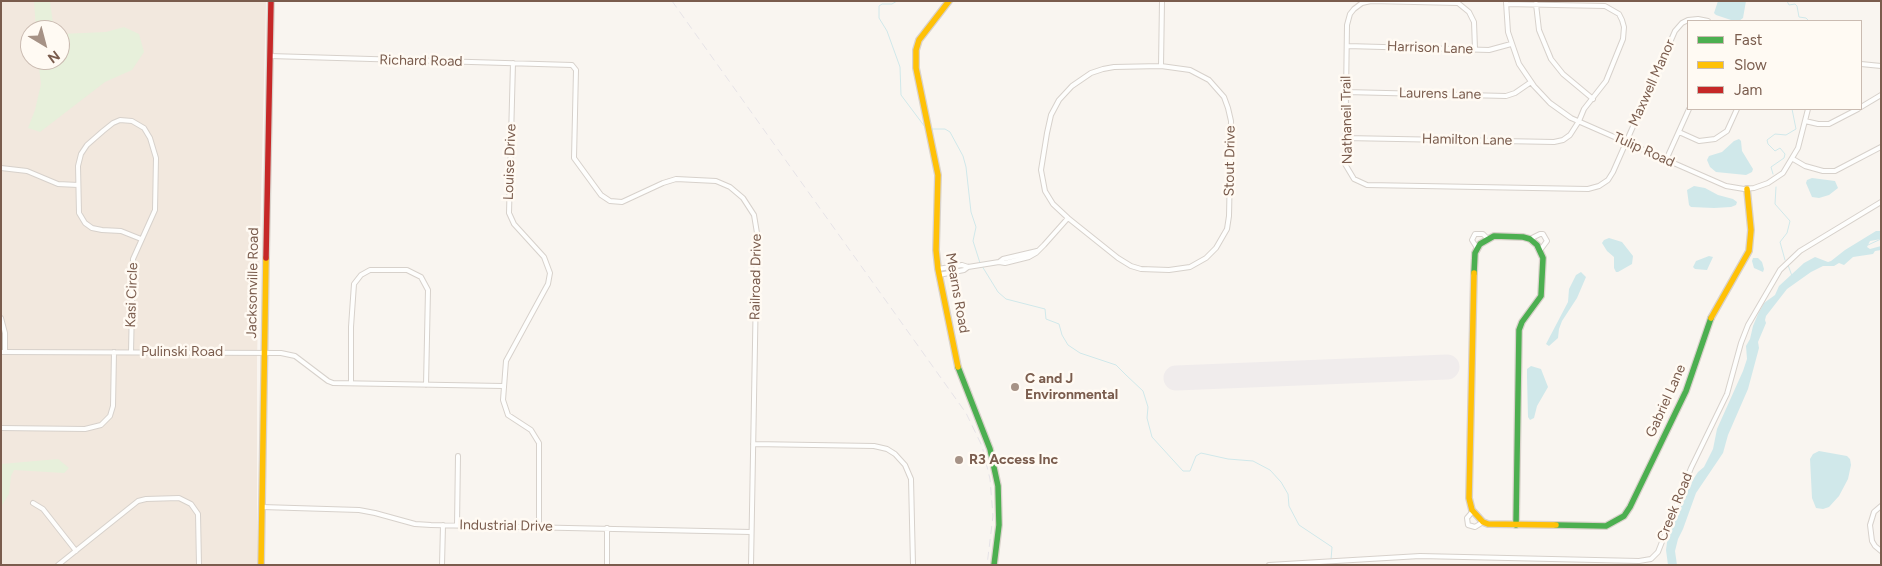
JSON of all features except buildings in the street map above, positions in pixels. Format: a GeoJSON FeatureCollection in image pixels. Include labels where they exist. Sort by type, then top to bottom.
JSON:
{"type":"FeatureCollection","features":[{"type":"Feature","properties":{"kind":"street","name":"Jacksonville Road"},"geometry":{"type":"LineString","coordinates":[[261,565],[271,1]]}},
{"type":"Feature","properties":{"kind":"street","name":"Mearns Road"},"geometry":{"type":"LineString","coordinates":[[949,1],[920,38],[916,50],[916,68],[938,175],[936,250],[939,272],[959,370],[990,449],[996,476],[1000,518],[994,565]]}},
{"type":"Feature","properties":{"kind":"street"},"geometry":{"type":"LineString","coordinates":[[1161,66],[1162,1]]}},
{"type":"Feature","properties":{"kind":"street"},"geometry":{"type":"LineString","coordinates":[[1350,6],[1354,9],[1362,3],[1371,2],[1458,3],[1466,10],[1474,22],[1475,49]]}},
{"type":"Feature","properties":{"kind":"street","name":"Hamilton Lane"},"geometry":{"type":"LineString","coordinates":[[1345,138],[1554,142],[1563,140],[1570,135],[1584,109],[1604,85],[1623,39],[1624,27],[1620,17],[1614,10],[1605,6],[1506,2]]}},
{"type":"Feature","properties":{"kind":"street","name":"Tulip Road"},"geometry":{"type":"LineString","coordinates":[[1506,2],[1507,25],[1511,44],[1519,64],[1531,82],[1550,103],[1568,116],[1726,186],[1747,189],[1762,186],[1775,180],[1787,169],[1798,148],[1808,110]]}},
{"type":"Feature","properties":{"kind":"street"},"geometry":{"type":"LineString","coordinates":[[1536,4],[1538,30],[1551,59],[1563,74],[1593,99]]}},
{"type":"Feature","properties":{"kind":"street","name":"Nathaneil Trail"},"geometry":{"type":"LineString","coordinates":[[1354,9],[1350,14],[1348,22],[1345,164],[1358,182],[1367,185],[1592,189],[1608,180],[1626,142]]}},
{"type":"Feature","properties":{"kind":"street","name":"Maxwell Manor"},"geometry":{"type":"LineString","coordinates":[[1626,142],[1675,31],[1687,20]]}},
{"type":"Feature","properties":{"kind":"street","name":"Maxwell Manor"},"geometry":{"type":"LineString","coordinates":[[1688,20],[1703,20]]}},
{"type":"Feature","properties":{"kind":"street","name":"Harrison Lane"},"geometry":{"type":"LineString","coordinates":[[1347,46],[1492,50],[1511,44]]}},
{"type":"Feature","properties":{"kind":"street","name":"Richard Road"},"geometry":{"type":"LineString","coordinates":[[270,56],[572,65]]}},
{"type":"Feature","properties":{"kind":"street","name":"Louise Drive"},"geometry":{"type":"LineString","coordinates":[[504,386],[506,361],[548,284],[550,273],[544,258],[514,224],[509,213],[513,63]]}},
{"type":"Feature","properties":{"kind":"street"},"geometry":{"type":"LineString","coordinates":[[1862,64],[1881,66]]}},
{"type":"Feature","properties":{"kind":"street","name":"Railroad Drive"},"geometry":{"type":"LineString","coordinates":[[572,65],[576,70],[574,158],[601,195],[610,200],[622,202],[676,179],[709,180],[724,184],[735,190],[746,201],[752,211],[757,233],[751,565]]}},
{"type":"Feature","properties":{"kind":"street","name":"Stout Drive"},"geometry":{"type":"LineString","coordinates":[[1161,66],[1184,68],[1204,76],[1219,90],[1228,108],[1231,122],[1229,216],[1227,229],[1221,241],[1210,254],[1190,266],[1169,270],[1136,268],[1124,262],[1068,218],[1053,204],[1047,195],[1041,174],[1048,124],[1056,105],[1072,86],[1099,70],[1161,66]]}},
{"type":"Feature","properties":{"kind":"street","name":"Laurens Lane"},"geometry":{"type":"LineString","coordinates":[[1346,92],[1506,96],[1515,93],[1531,82]]}},
{"type":"Feature","properties":{"kind":"street"},"geometry":{"type":"LineString","coordinates":[[1862,106],[1881,95]]}},
{"type":"Feature","properties":{"kind":"street"},"geometry":{"type":"LineString","coordinates":[[1666,160],[1689,110]]}},
{"type":"Feature","properties":{"kind":"street"},"geometry":{"type":"LineString","coordinates":[[1679,132],[1699,141],[1715,140],[1727,131],[1737,110]]}},
{"type":"Feature","properties":{"kind":"street"},"geometry":{"type":"LineString","coordinates":[[1805,121],[1829,124],[1855,110]]}},
{"type":"Feature","properties":{"kind":"street","name":"Kasi Circle"},"geometry":{"type":"LineString","coordinates":[[131,352],[133,259],[155,210],[156,158],[150,138],[141,125],[129,120],[116,121],[87,145],[79,158],[79,213],[85,223],[96,229],[121,231],[141,239]]}},
{"type":"Feature","properties":{"kind":"street"},"geometry":{"type":"LineString","coordinates":[[1793,159],[1805,166],[1832,171],[1881,147]]}},
{"type":"Feature","properties":{"kind":"street"},"geometry":{"type":"LineString","coordinates":[[1,168],[27,171],[58,184],[78,185]]}},
{"type":"Feature","properties":{"kind":"street"},"geometry":{"type":"LineString","coordinates":[[1346,182],[1352,176]]}},
{"type":"Feature","properties":{"kind":"street","name":"Gabriel Lane"},"geometry":{"type":"LineString","coordinates":[[1516,525],[1519,330],[1522,322],[1541,296],[1543,263],[1540,249],[1547,241],[1543,234],[1530,239],[1523,236],[1501,236],[1488,239],[1482,234],[1474,234],[1472,240],[1478,248],[1474,264],[1469,498],[1473,511],[1467,518],[1468,525],[1475,527],[1483,522],[1488,524],[1516,525],[1606,526],[1624,516],[1686,391],[1710,319],[1748,251],[1750,230],[1747,189]]}},
{"type":"Feature","properties":{"kind":"street","name":"Creek Road"},"geometry":{"type":"LineString","coordinates":[[1269,565],[1420,556],[1646,561],[1651,559],[1658,552],[1685,481],[1722,404],[1748,325],[1776,276],[1788,261],[1800,251],[1881,202]]}},
{"type":"Feature","properties":{"kind":"street"},"geometry":{"type":"LineString","coordinates":[[939,272],[964,270],[976,265],[1005,263],[1033,255],[1055,234],[1068,218]]}},
{"type":"Feature","properties":{"kind":"street"},"geometry":{"type":"LineString","coordinates":[[1478,248],[1480,244],[1488,239]]}},
{"type":"Feature","properties":{"kind":"street"},"geometry":{"type":"LineString","coordinates":[[1530,239],[1540,249]]}},
{"type":"Feature","properties":{"kind":"street"},"geometry":{"type":"LineString","coordinates":[[351,383],[351,327],[354,284],[361,275],[370,270],[407,270],[421,277],[428,290],[426,385]]}},
{"type":"Feature","properties":{"kind":"street"},"geometry":{"type":"LineString","coordinates":[[1,318],[5,333],[3,352]]}},
{"type":"Feature","properties":{"kind":"street","name":"Pulinski Road"},"geometry":{"type":"LineString","coordinates":[[3,352],[264,353],[291,355],[300,359],[333,383],[504,386]]}},
{"type":"Feature","properties":{"kind":"street"},"geometry":{"type":"LineString","coordinates":[[1,428],[85,429],[101,425],[110,416],[113,406],[114,352]]}},
{"type":"Feature","properties":{"kind":"street"},"geometry":{"type":"LineString","coordinates":[[504,386],[504,406],[508,415],[531,430],[539,443],[539,527]]}},
{"type":"Feature","properties":{"kind":"street"},"geometry":{"type":"LineString","coordinates":[[753,444],[874,446],[887,449],[895,454],[905,465],[911,480],[913,565]]}},
{"type":"Feature","properties":{"kind":"street"},"geometry":{"type":"LineString","coordinates":[[457,525],[458,456]]}},
{"type":"Feature","properties":{"kind":"street"},"geometry":{"type":"LineString","coordinates":[[58,565],[138,501],[179,498],[191,504],[198,514],[199,565]]}},
{"type":"Feature","properties":{"kind":"street"},"geometry":{"type":"LineString","coordinates":[[33,503],[43,509],[76,551]]}},
{"type":"Feature","properties":{"kind":"street"},"geometry":{"type":"LineString","coordinates":[[1881,506],[1874,512],[1870,525],[1872,541],[1881,551]]}},
{"type":"Feature","properties":{"kind":"street","name":"Industrial Drive"},"geometry":{"type":"LineString","coordinates":[[262,507],[358,510],[415,524],[751,532]]}},
{"type":"Feature","properties":{"kind":"street"},"geometry":{"type":"LineString","coordinates":[[1473,511],[1483,522]]}},
{"type":"Feature","properties":{"kind":"street"},"geometry":{"type":"LineString","coordinates":[[442,565],[443,525]]}},
{"type":"Feature","properties":{"kind":"street"},"geometry":{"type":"LineString","coordinates":[[607,528],[607,565]]}},
{"type":"Feature","properties":{"kind":"shaded area"},"geometry":{"type":"Polygon","coordinates":[[[1,1],[266,1],[257,358],[257,565],[1,565],[1,1]]]}},
{"type":"Feature","properties":{"kind":"green space"},"geometry":{"type":"Polygon","coordinates":[[[34,1],[50,1],[52,20],[35,20],[34,1]]]}},
{"type":"Feature","properties":{"kind":"green space"},"geometry":{"type":"Polygon","coordinates":[[[124,27],[139,34],[144,52],[132,70],[105,82],[40,132],[28,128],[35,110],[41,84],[39,70],[70,70],[70,34],[106,32],[124,27]]]}},
{"type":"Feature","properties":{"kind":"green space"},"geometry":{"type":"Polygon","coordinates":[[[58,459],[69,468],[64,473],[14,470],[11,476],[9,494],[1,507],[1,464],[58,459]]]}},
{"type":"Feature","properties":{"kind":"water"},"geometry":{"type":"Polygon","coordinates":[[[1718,1],[1746,1],[1743,18],[1740,20],[1731,20],[1714,13],[1718,1]]]}},
{"type":"Feature","properties":{"kind":"water"},"geometry":{"type":"Polygon","coordinates":[[[1739,139],[1742,151],[1753,169],[1752,172],[1746,175],[1716,172],[1710,167],[1707,160],[1709,156],[1722,152],[1739,139]]]}},
{"type":"Feature","properties":{"kind":"water"},"geometry":{"type":"Polygon","coordinates":[[[1812,178],[1835,181],[1838,188],[1829,195],[1819,198],[1812,197],[1806,183],[1807,180],[1812,178]]]}},
{"type":"Feature","properties":{"kind":"water"},"geometry":{"type":"Polygon","coordinates":[[[1694,186],[1705,188],[1718,195],[1733,199],[1737,202],[1736,205],[1714,208],[1691,207],[1687,190],[1694,186]]]}},
{"type":"Feature","properties":{"kind":"water"},"geometry":{"type":"Polygon","coordinates":[[[1876,231],[1881,231],[1881,239],[1870,241],[1867,247],[1870,249],[1881,246],[1881,250],[1875,251],[1873,254],[1853,257],[1844,265],[1839,263],[1834,266],[1823,266],[1811,272],[1787,289],[1766,316],[1766,323],[1758,342],[1759,348],[1748,389],[1728,435],[1723,453],[1696,493],[1678,539],[1675,551],[1677,565],[1668,565],[1666,550],[1668,535],[1685,492],[1698,472],[1704,467],[1713,449],[1717,429],[1743,371],[1747,359],[1746,346],[1764,303],[1775,295],[1779,286],[1804,263],[1815,257],[1828,262],[1831,261],[1876,231]]]}},
{"type":"Feature","properties":{"kind":"water"},"geometry":{"type":"Polygon","coordinates":[[[1609,238],[1622,242],[1633,256],[1632,264],[1618,272],[1614,268],[1614,257],[1602,243],[1609,238]]]}},
{"type":"Feature","properties":{"kind":"water"},"geometry":{"type":"Polygon","coordinates":[[[1709,256],[1713,257],[1707,270],[1695,269],[1693,267],[1696,261],[1709,256]]]}},
{"type":"Feature","properties":{"kind":"water"},"geometry":{"type":"Polygon","coordinates":[[[1753,258],[1758,258],[1762,262],[1763,272],[1754,268],[1753,258]]]}},
{"type":"Feature","properties":{"kind":"water"},"geometry":{"type":"Polygon","coordinates":[[[1581,272],[1586,277],[1577,298],[1562,321],[1558,338],[1549,346],[1546,344],[1568,302],[1569,289],[1576,275],[1581,272]]]}},
{"type":"Feature","properties":{"kind":"water"},"geometry":{"type":"Polygon","coordinates":[[[1531,366],[1541,369],[1548,387],[1537,406],[1534,418],[1530,420],[1528,417],[1527,369],[1531,366]]]}},
{"type":"Feature","properties":{"kind":"water"},"geometry":{"type":"Polygon","coordinates":[[[1819,451],[1847,456],[1850,459],[1851,465],[1848,479],[1839,496],[1829,507],[1823,509],[1816,508],[1812,498],[1810,459],[1813,454],[1819,451]]]}},
{"type":"Feature","properties":{"kind":"waterway"},"geometry":{"type":"LineString","coordinates":[[897,1],[892,4],[882,4],[879,6],[879,18],[887,31],[900,67],[901,95],[925,127]]}},
{"type":"Feature","properties":{"kind":"waterway"},"geometry":{"type":"LineString","coordinates":[[1787,1],[1789,5],[1795,4],[1797,6],[1799,17],[1808,20]]}},
{"type":"Feature","properties":{"kind":"waterway"},"geometry":{"type":"LineString","coordinates":[[1773,174],[1771,167],[1784,158],[1785,154],[1780,148],[1775,151],[1768,144],[1767,140],[1775,134],[1786,135],[1796,129],[1792,110]]}},
{"type":"Feature","properties":{"kind":"waterway"},"geometry":{"type":"LineString","coordinates":[[932,129],[945,129],[950,132],[963,156],[971,212],[976,227],[973,241],[980,263]]}},
{"type":"Feature","properties":{"kind":"waterway"},"geometry":{"type":"LineString","coordinates":[[1776,187],[1775,204],[1790,221],[1787,233],[1780,242],[1785,260]]}},
{"type":"Feature","properties":{"kind":"waterway"},"geometry":{"type":"LineString","coordinates":[[1868,245],[1881,239]]}},
{"type":"Feature","properties":{"kind":"waterway"},"geometry":{"type":"LineString","coordinates":[[1788,265],[1792,276]]}},
{"type":"Feature","properties":{"kind":"waterway"},"geometry":{"type":"LineString","coordinates":[[982,266],[998,292],[1006,299],[1045,309],[1046,319],[1059,324],[1062,335],[1068,345],[1080,353],[1116,365],[1143,391],[1148,407],[1147,418],[1152,437],[1183,471],[1190,471],[1196,456],[1201,453],[1228,459],[1253,461],[1270,470],[1281,482],[1288,494],[1289,506],[1299,525],[1332,547],[1331,560]]}},
{"type":"Feature","properties":{"kind":"runway"},"geometry":{"type":"LineString","coordinates":[[1176,378],[1447,367]]}},
{"type":"Feature","properties":{"kind":"railway"},"geometry":{"type":"LineString","coordinates":[[672,1],[966,413],[982,446],[990,479],[993,516],[987,565]]}},
{"type":"Feature","properties":{"kind":"traffic: fast"},"geometry":{"type":"LineString","coordinates":[[1474,273],[1475,253],[1480,244],[1494,236],[1530,239],[1537,245],[1543,258],[1541,296],[1522,322],[1519,330],[1516,525]]}},
{"type":"Feature","properties":{"kind":"traffic: fast"},"geometry":{"type":"LineString","coordinates":[[1556,525],[1606,526],[1624,516],[1686,391],[1711,318]]}},
{"type":"Feature","properties":{"kind":"traffic: fast"},"geometry":{"type":"LineString","coordinates":[[958,367],[990,449],[998,486],[999,525],[994,565]]}},
{"type":"Feature","properties":{"kind":"traffic: slow"},"geometry":{"type":"LineString","coordinates":[[949,1],[919,40],[916,50],[916,68],[938,175],[936,250],[938,269],[958,367]]}},
{"type":"Feature","properties":{"kind":"traffic: slow"},"geometry":{"type":"LineString","coordinates":[[1711,318],[1749,251],[1751,230],[1747,189]]}},
{"type":"Feature","properties":{"kind":"traffic: slow"},"geometry":{"type":"LineString","coordinates":[[261,565],[266,258]]}},
{"type":"Feature","properties":{"kind":"traffic: slow"},"geometry":{"type":"LineString","coordinates":[[1474,273],[1469,498],[1472,510],[1483,522],[1488,524],[1556,525]]}},
{"type":"Feature","properties":{"kind":"traffic: jam"},"geometry":{"type":"LineString","coordinates":[[266,258],[271,1]]}},
{"type":"Feature","properties":{"kind":"place","name":"C and J Environmental"},"geometry":{"type":"Point","coordinates":[1015,387]}},
{"type":"Feature","properties":{"kind":"place","name":"R3 Access Inc"},"geometry":{"type":"Point","coordinates":[959,460]}}]}
